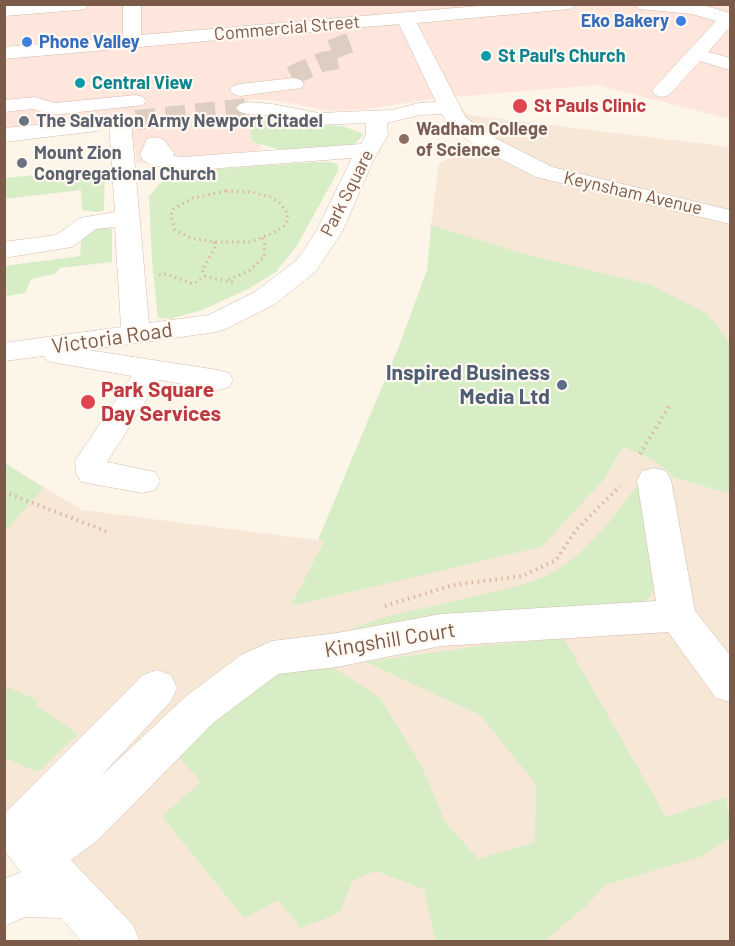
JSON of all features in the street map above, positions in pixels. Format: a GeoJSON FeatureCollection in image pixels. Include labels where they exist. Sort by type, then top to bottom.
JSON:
{"type":"FeatureCollection","features":[{"type":"Feature","properties":{"kind":"street"},"geometry":{"type":"LineString","coordinates":[[4,11],[79,4]]}},
{"type":"Feature","properties":{"kind":"street"},"geometry":{"type":"LineString","coordinates":[[132,4],[132,42]]}},
{"type":"Feature","properties":{"kind":"street","name":"Commercial Street"},"geometry":{"type":"LineString","coordinates":[[4,53],[333,27],[405,18],[570,4]]}},
{"type":"Feature","properties":{"kind":"street"},"geometry":{"type":"LineString","coordinates":[[640,4],[684,7],[730,19]]}},
{"type":"Feature","properties":{"kind":"street"},"geometry":{"type":"LineString","coordinates":[[714,4],[716,9],[730,19]]}},
{"type":"Feature","properties":{"kind":"street","name":"Keynsham Avenue"},"geometry":{"type":"LineString","coordinates":[[405,18],[458,122],[487,143],[544,172],[730,217]]}},
{"type":"Feature","properties":{"kind":"street"},"geometry":{"type":"LineString","coordinates":[[662,91],[730,19]]}},
{"type":"Feature","properties":{"kind":"street"},"geometry":{"type":"LineString","coordinates":[[695,54],[730,64]]}},
{"type":"Feature","properties":{"kind":"street"},"geometry":{"type":"LineString","coordinates":[[294,115],[300,106],[293,80],[244,99],[272,110],[294,115],[318,119],[392,116],[419,109],[449,107]]}},
{"type":"Feature","properties":{"kind":"street"},"geometry":{"type":"LineString","coordinates":[[4,106],[35,103],[52,110],[131,114]]}},
{"type":"Feature","properties":{"kind":"street"},"geometry":{"type":"LineString","coordinates":[[4,135],[131,114]]}},
{"type":"Feature","properties":{"kind":"street"},"geometry":{"type":"LineString","coordinates":[[131,114],[127,218],[136,334]]}},
{"type":"Feature","properties":{"kind":"street","name":"Park Square"},"geometry":{"type":"LineString","coordinates":[[204,325],[265,298],[306,266],[329,232],[377,135],[375,117]]}},
{"type":"Feature","properties":{"kind":"street"},"geometry":{"type":"LineString","coordinates":[[158,156],[182,164],[219,163],[368,150]]}},
{"type":"Feature","properties":{"kind":"street"},"geometry":{"type":"LineString","coordinates":[[4,249],[63,242],[89,223],[127,218]]}},
{"type":"Feature","properties":{"kind":"street","name":"Victoria Road"},"geometry":{"type":"LineString","coordinates":[[18,351],[204,325]]}},
{"type":"Feature","properties":{"kind":"street","name":"Victoria Road"},"geometry":{"type":"LineString","coordinates":[[162,373],[169,352],[204,325]]}},
{"type":"Feature","properties":{"kind":"street","name":"Victoria Road"},"geometry":{"type":"LineString","coordinates":[[18,351],[218,380]]}},
{"type":"Feature","properties":{"kind":"street"},"geometry":{"type":"LineString","coordinates":[[143,481],[93,473],[91,461],[162,373]]}},
{"type":"Feature","properties":{"kind":"street"},"geometry":{"type":"LineString","coordinates":[[637,475],[677,616],[730,685]]}},
{"type":"Feature","properties":{"kind":"street","name":"Kingshill Court"},"geometry":{"type":"LineString","coordinates":[[20,837],[82,824],[199,710],[255,667],[272,658],[337,650],[441,630],[677,616]]}},
{"type":"Feature","properties":{"kind":"street"},"geometry":{"type":"LineString","coordinates":[[116,942],[20,837],[157,688]]}},
{"type":"Feature","properties":{"kind":"street"},"geometry":{"type":"LineString","coordinates":[[4,903],[24,894],[71,895]]}},
{"type":"Feature","properties":{"kind":"path"},"geometry":{"type":"LineString","coordinates":[[226,191],[251,192],[270,197],[288,214],[286,225],[249,242],[214,242],[191,238],[175,230],[171,216],[173,209],[193,198],[226,191]]}},
{"type":"Feature","properties":{"kind":"path"},"geometry":{"type":"LineString","coordinates":[[228,281],[250,270],[264,257],[265,245],[262,237]]}},
{"type":"Feature","properties":{"kind":"path"},"geometry":{"type":"LineString","coordinates":[[205,276],[202,270],[216,246],[214,242]]}},
{"type":"Feature","properties":{"kind":"path"},"geometry":{"type":"LineString","coordinates":[[132,278],[166,274],[193,284],[205,276],[228,281],[265,298]]}},
{"type":"Feature","properties":{"kind":"path"},"geometry":{"type":"LineString","coordinates":[[379,608],[420,593],[453,585],[522,576],[556,560],[576,530],[637,475],[671,403]]}},
{"type":"Feature","properties":{"kind":"path"},"geometry":{"type":"LineString","coordinates":[[4,492],[108,532]]}},
{"type":"Feature","properties":{"kind":"shaded area"},"geometry":{"type":"Polygon","coordinates":[[[4,5],[730,5],[730,119],[596,85],[431,99],[361,110],[329,111],[280,101],[248,99],[261,150],[137,163],[129,114],[5,129],[4,5]]]}},
{"type":"Feature","properties":{"kind":"shaded area"},"geometry":{"type":"Polygon","coordinates":[[[454,99],[468,115],[730,147],[730,343],[708,314],[431,225],[439,163],[486,143],[458,122],[454,99]]]}},
{"type":"Feature","properties":{"kind":"shaded area"},"geometry":{"type":"Polygon","coordinates":[[[623,447],[654,460],[675,478],[730,494],[730,941],[116,941],[5,823],[4,463],[82,510],[324,541],[292,606],[605,478],[623,447]]]}},
{"type":"Feature","properties":{"kind":"green space"},"geometry":{"type":"Polygon","coordinates":[[[248,116],[300,124],[342,126],[364,134],[352,147],[278,149],[252,142],[248,116]]]}},
{"type":"Feature","properties":{"kind":"green space"},"geometry":{"type":"Polygon","coordinates":[[[331,162],[338,165],[338,171],[298,244],[276,272],[248,289],[202,310],[170,319],[158,318],[152,262],[149,196],[165,178],[178,172],[331,162]]]}},
{"type":"Feature","properties":{"kind":"green space"},"geometry":{"type":"Polygon","coordinates":[[[105,168],[104,211],[82,210],[81,190],[5,199],[5,178],[105,168]]]}},
{"type":"Feature","properties":{"kind":"green space"},"geometry":{"type":"Polygon","coordinates":[[[431,225],[524,254],[648,284],[708,314],[730,343],[730,494],[675,478],[654,460],[623,447],[605,478],[541,547],[291,606],[324,541],[318,540],[399,346],[427,270],[431,225]]]}},
{"type":"Feature","properties":{"kind":"green space"},"geometry":{"type":"Polygon","coordinates":[[[108,227],[112,230],[112,262],[60,268],[55,274],[31,279],[25,293],[7,296],[4,266],[80,256],[82,234],[96,228],[108,227]]]}},
{"type":"Feature","properties":{"kind":"green space"},"geometry":{"type":"Polygon","coordinates":[[[5,463],[44,488],[5,531],[5,463]]]}},
{"type":"Feature","properties":{"kind":"green space"},"geometry":{"type":"Polygon","coordinates":[[[643,478],[655,588],[643,606],[351,629],[385,617],[515,587],[548,576],[575,558],[608,524],[643,478]]]}},
{"type":"Feature","properties":{"kind":"green space"},"geometry":{"type":"Polygon","coordinates":[[[564,639],[666,817],[726,797],[730,837],[703,856],[605,885],[585,907],[544,941],[436,942],[424,889],[376,871],[353,880],[339,913],[300,928],[279,900],[244,918],[162,816],[201,782],[168,745],[278,663],[326,663],[380,698],[421,765],[445,822],[478,859],[535,842],[536,784],[480,715],[366,662],[487,645],[564,639]]]}},
{"type":"Feature","properties":{"kind":"green space"},"geometry":{"type":"Polygon","coordinates":[[[5,686],[39,701],[35,705],[78,734],[38,772],[5,758],[5,686]]]}},
{"type":"Feature","properties":{"kind":"tunnel"},"geometry":{"type":"LineString","coordinates":[[291,76],[322,62],[345,58],[334,30]]}},
{"type":"Feature","properties":{"kind":"tunnel"},"geometry":{"type":"LineString","coordinates":[[136,120],[247,108]]}},
{"type":"Feature","properties":{"kind":"place","name":"Eko Bakery"},"geometry":{"type":"Point","coordinates":[681,21]}},
{"type":"Feature","properties":{"kind":"place","name":"Phone Valley"},"geometry":{"type":"Point","coordinates":[27,42]}},
{"type":"Feature","properties":{"kind":"place","name":"St Paul's Church"},"geometry":{"type":"Point","coordinates":[486,56]}},
{"type":"Feature","properties":{"kind":"place","name":"Central View"},"geometry":{"type":"Point","coordinates":[80,83]}},
{"type":"Feature","properties":{"kind":"place","name":"St Pauls Clinic"},"geometry":{"type":"Point","coordinates":[520,106]}},
{"type":"Feature","properties":{"kind":"place","name":"The Salvation Army Newport Citadel"},"geometry":{"type":"Point","coordinates":[24,121]}},
{"type":"Feature","properties":{"kind":"place","name":"Wadham College of Science"},"geometry":{"type":"Point","coordinates":[404,139]}},
{"type":"Feature","properties":{"kind":"place","name":"Mount Zion Congregational Church"},"geometry":{"type":"Point","coordinates":[22,163]}},
{"type":"Feature","properties":{"kind":"place","name":"Inspired Business Media Ltd"},"geometry":{"type":"Point","coordinates":[562,385]}},
{"type":"Feature","properties":{"kind":"place","name":"Park Square Day Services"},"geometry":{"type":"Point","coordinates":[88,402]}}]}
